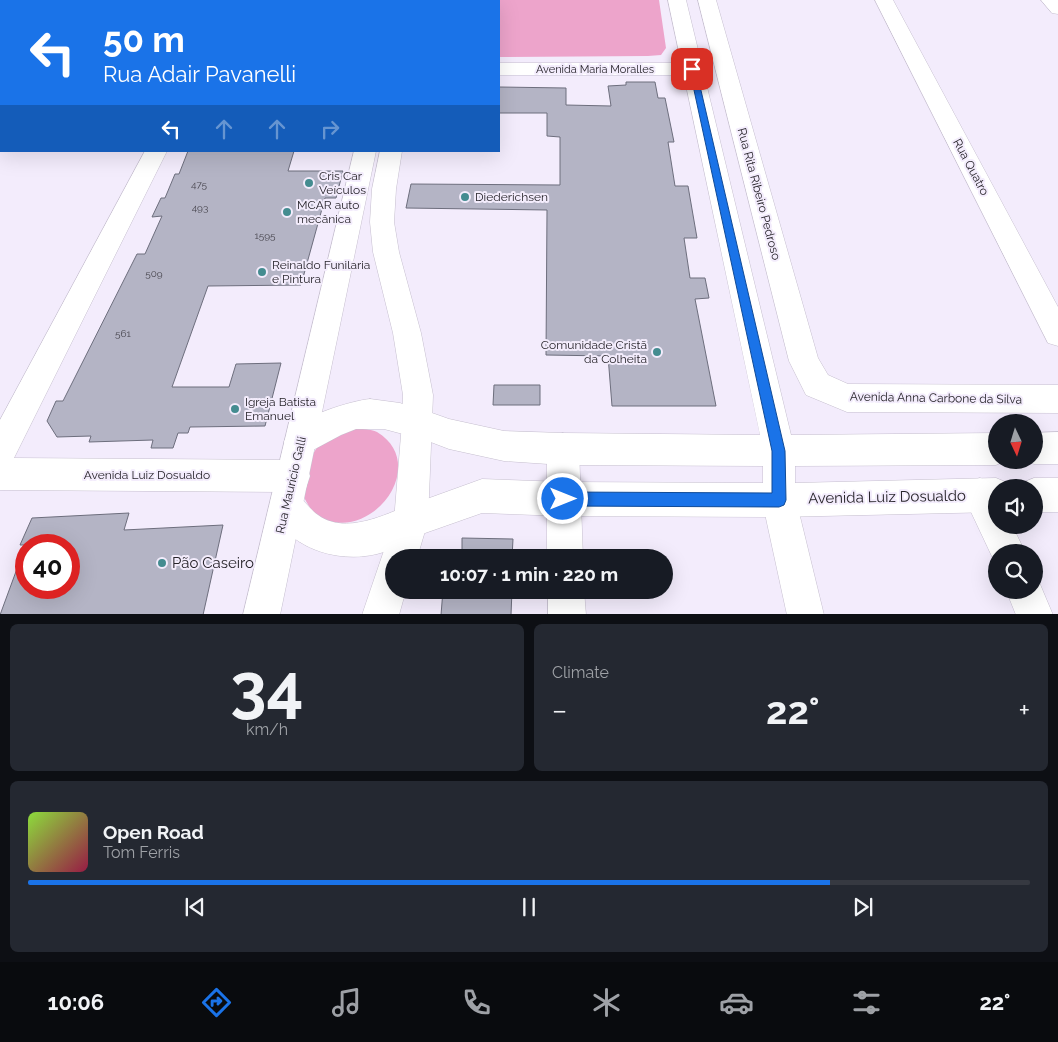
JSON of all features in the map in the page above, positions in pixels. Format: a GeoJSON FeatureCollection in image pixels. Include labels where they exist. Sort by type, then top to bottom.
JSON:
{"type":"FeatureCollection","features":[{"type":"Feature","properties":{"kind":"street"},"geometry":{"type":"LineString","coordinates":[[677,0],[778,451],[779,500],[806,614]]}},
{"type":"Feature","properties":{"kind":"street","name":"Rua Rita Ribeiro Pedroso"},"geometry":{"type":"LineString","coordinates":[[707,0],[804,361],[817,385]]}},
{"type":"Feature","properties":{"kind":"street","name":"Rua Quatro"},"geometry":{"type":"LineString","coordinates":[[884,0],[1058,334]]}},
{"type":"Feature","properties":{"kind":"street"},"geometry":{"type":"LineString","coordinates":[[1050,0],[1058,9]]}},
{"type":"Feature","properties":{"kind":"street","name":"Avenida Maria Moralles"},"geometry":{"type":"LineString","coordinates":[[500,69],[692,69]]}},
{"type":"Feature","properties":{"kind":"street"},"geometry":{"type":"LineString","coordinates":[[0,452],[155,152]]}},
{"type":"Feature","properties":{"kind":"street","name":"Rua Mauricio Galli"},"geometry":{"type":"LineString","coordinates":[[261,614],[290,492],[365,152]]}},
{"type":"Feature","properties":{"kind":"street"},"geometry":{"type":"LineString","coordinates":[[391,152],[384,189],[382,222],[386,252],[407,333],[418,395],[418,423],[411,521],[402,549]]}},
{"type":"Feature","properties":{"kind":"street","name":"Avenida Anna Carbone da Silva"},"geometry":{"type":"LineString","coordinates":[[817,385],[847,398],[1058,399]]}},
{"type":"Feature","properties":{"kind":"street"},"geometry":{"type":"LineString","coordinates":[[300,442],[329,424],[360,414],[390,414],[449,434],[504,446],[563,449],[778,451],[988,449]]}},
{"type":"Feature","properties":{"kind":"street"},"geometry":{"type":"LineString","coordinates":[[1043,448],[1058,448]]}},
{"type":"Feature","properties":{"kind":"street"},"geometry":{"type":"LineString","coordinates":[[563,449],[565,549]]}},
{"type":"Feature","properties":{"kind":"street","name":"Avenida Luiz Dosualdo"},"geometry":{"type":"LineString","coordinates":[[0,474],[290,492],[309,530],[341,540],[377,537],[411,521],[482,496],[563,499],[779,500],[988,495]]}},
{"type":"Feature","properties":{"kind":"street"},"geometry":{"type":"LineString","coordinates":[[1043,495],[1058,496]]}},
{"type":"Feature","properties":{"kind":"street"},"geometry":{"type":"LineString","coordinates":[[380,614],[385,599]]}},
{"type":"Feature","properties":{"kind":"street"},"geometry":{"type":"LineString","coordinates":[[566,599],[567,614]]}},
{"type":"Feature","properties":{"kind":"street"},"geometry":{"type":"LineString","coordinates":[[1028,599],[1035,614]]}},
{"type":"Feature","properties":{"kind":"shaded area"},"geometry":{"type":"Polygon","coordinates":[[[500,0],[659,0],[666,48],[661,55],[500,57],[500,0]]]}},
{"type":"Feature","properties":{"kind":"shaded area"},"geometry":{"type":"Polygon","coordinates":[[[354,428],[377,432],[393,447],[398,464],[395,482],[386,499],[372,513],[354,521],[335,522],[315,514],[302,494],[311,458],[315,451],[328,438],[354,428]]]}},
{"type":"Feature","properties":{"kind":"building"},"geometry":{"type":"Polygon","coordinates":[[[626,82],[655,82],[658,98],[665,98],[674,142],[668,142],[675,186],[688,186],[697,238],[684,238],[690,278],[705,278],[709,298],[695,299],[716,406],[612,406],[608,356],[546,355],[547,210],[406,208],[411,184],[560,185],[560,137],[547,136],[547,113],[500,113],[500,87],[566,88],[566,105],[611,106],[608,86],[626,85],[626,82]]]}},
{"type":"Feature","properties":{"kind":"building"},"geometry":{"type":"Polygon","coordinates":[[[188,152],[294,152],[288,171],[343,171],[336,198],[325,198],[301,285],[208,286],[172,387],[229,387],[236,364],[281,363],[265,426],[190,427],[188,433],[178,433],[173,448],[151,448],[153,440],[89,442],[91,436],[57,437],[47,421],[56,401],[63,401],[137,254],[145,254],[162,216],[152,217],[161,198],[165,198],[175,174],[179,174],[188,152]]]}},
{"type":"Feature","properties":{"kind":"building"},"geometry":{"type":"Polygon","coordinates":[[[494,385],[540,385],[540,405],[493,405],[494,385]]]}},
{"type":"Feature","properties":{"kind":"building","name":"Pão Caseiro"},"geometry":{"type":"Polygon","coordinates":[[[129,513],[124,530],[223,525],[203,614],[0,614],[15,574],[15,599],[80,599],[80,534],[25,534],[32,518],[129,513]]]}},
{"type":"Feature","properties":{"kind":"building"},"geometry":{"type":"Polygon","coordinates":[[[462,538],[513,539],[512,549],[462,549],[462,538]]]}},
{"type":"Feature","properties":{"kind":"building"},"geometry":{"type":"Polygon","coordinates":[[[442,599],[512,599],[511,614],[441,614],[442,599]]]}},
{"type":"Feature","properties":{"kind":"place","name":"Cris Car Veículos"},"geometry":{"type":"Point","coordinates":[309,183]}},
{"type":"Feature","properties":{"kind":"place","name":"Diederichsen"},"geometry":{"type":"Point","coordinates":[465,197]}},
{"type":"Feature","properties":{"kind":"place","name":"MCAR auto mecânica"},"geometry":{"type":"Point","coordinates":[287,212]}},
{"type":"Feature","properties":{"kind":"place","name":"Reinaldo Funilaria e Pintura"},"geometry":{"type":"Point","coordinates":[262,272]}},
{"type":"Feature","properties":{"kind":"place","name":"Comunidade Cristã da Colheita"},"geometry":{"type":"Point","coordinates":[657,352]}},
{"type":"Feature","properties":{"kind":"place","name":"Igreja Batista Emanuel"},"geometry":{"type":"Point","coordinates":[235,409]}},
{"type":"Feature","properties":{"kind":"place","name":"Pão Caseiro"},"geometry":{"type":"Point","coordinates":[162,563]}},
{"type":"Feature","properties":{"kind":"route"},"geometry":{"type":"LineString","coordinates":[[563,499],[779,500],[778,451],[692,69]]}}]}
